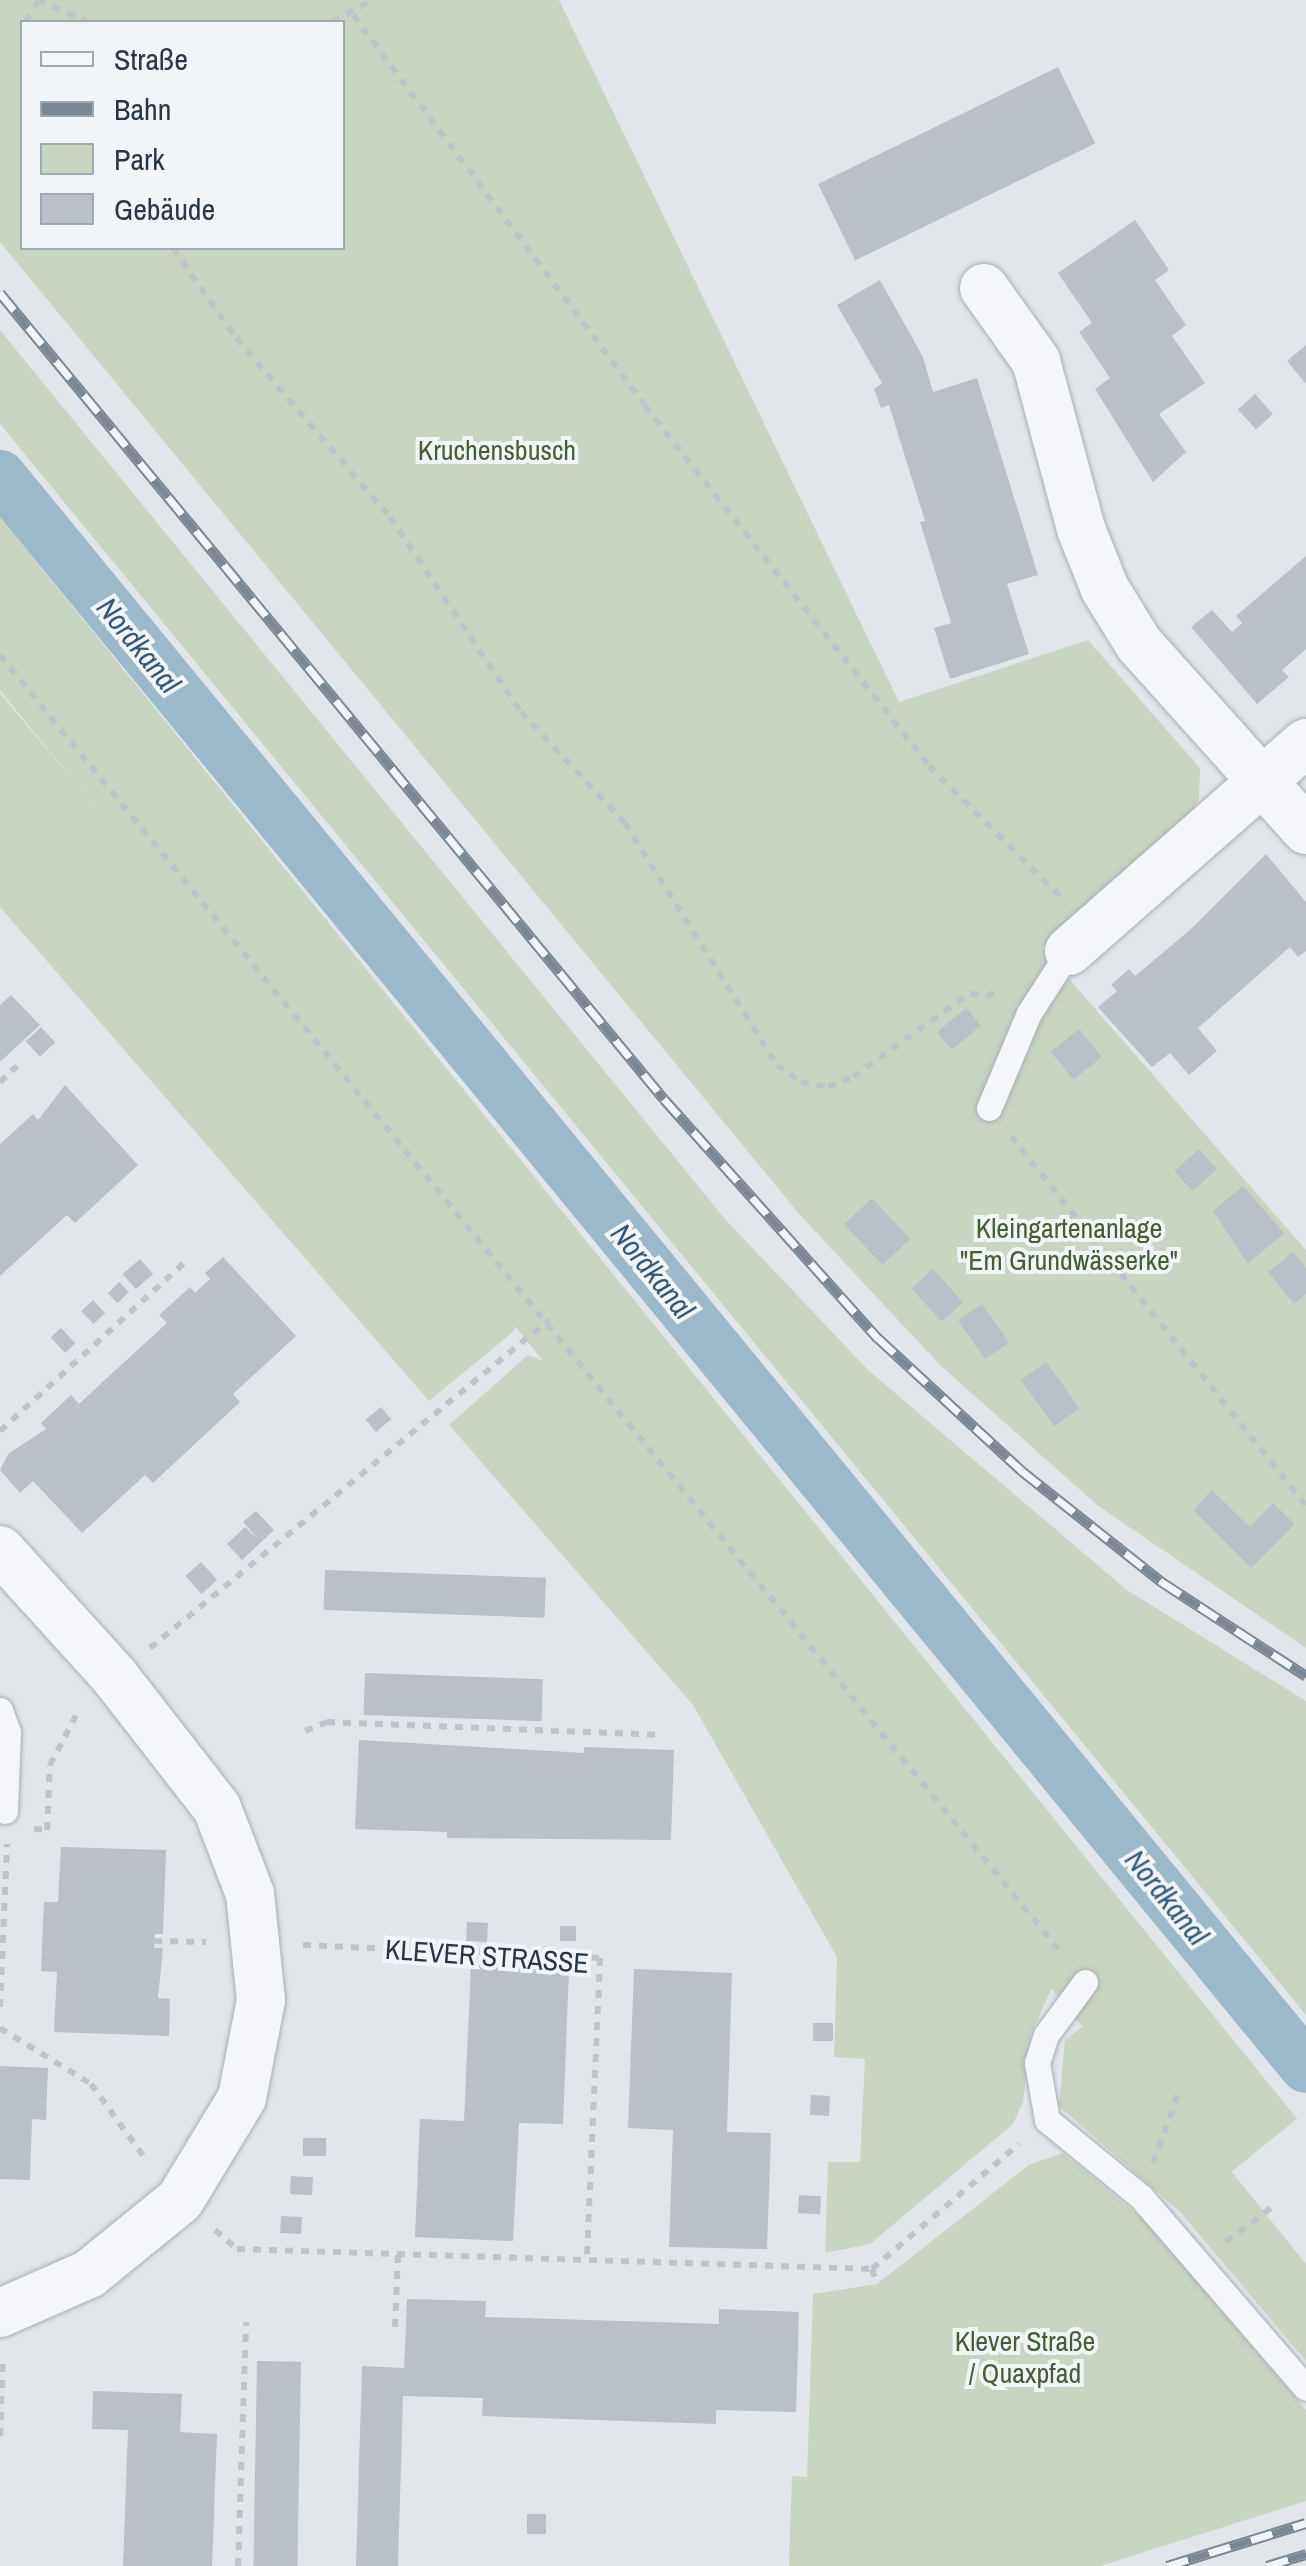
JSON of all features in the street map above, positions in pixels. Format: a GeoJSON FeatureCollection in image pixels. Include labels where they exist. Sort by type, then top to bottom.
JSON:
{"type":"FeatureCollection","features":[{"type":"Feature","properties":{"kind":"street"},"geometry":{"type":"LineString","coordinates":[[984,288],[1036,362],[1082,528],[1105,589],[1139,644],[1306,830]]}},
{"type":"Feature","properties":{"kind":"street"},"geometry":{"type":"LineString","coordinates":[[1083,938],[1306,744]]}},
{"type":"Feature","properties":{"kind":"street"},"geometry":{"type":"LineString","coordinates":[[2,2312],[89,2274],[166,2184],[219,2145],[242,2098],[261,2000],[259,1943],[238,1854],[217,1808],[99,1690],[6,1568]]}},
{"type":"Feature","properties":{"kind":"lane"},"geometry":{"type":"LineString","coordinates":[[989,1108],[1029,1013],[1083,938]]}},
{"type":"Feature","properties":{"kind":"lane"},"geometry":{"type":"LineString","coordinates":[[0,1710],[8,1732],[6,1820]]}},
{"type":"Feature","properties":{"kind":"lane"},"geometry":{"type":"LineString","coordinates":[[1085,1982],[1046,2035],[1037,2063],[1047,2120],[1141,2197],[1306,2388]]}},
{"type":"Feature","properties":{"kind":"path"},"geometry":{"type":"LineString","coordinates":[[38,0],[83,20]]}},
{"type":"Feature","properties":{"kind":"path"},"geometry":{"type":"LineString","coordinates":[[339,20],[352,16],[372,0]]}},
{"type":"Feature","properties":{"kind":"path"},"geometry":{"type":"LineString","coordinates":[[174,250],[236,338],[390,517],[521,712],[625,823],[777,1065],[801,1082],[841,1082],[970,994],[987,996],[1039,960],[1083,938],[1039,879],[929,766],[645,406],[352,16]]}},
{"type":"Feature","properties":{"kind":"path"},"geometry":{"type":"LineString","coordinates":[[0,655],[549,1320],[1085,1982]]}},
{"type":"Feature","properties":{"kind":"path"},"geometry":{"type":"LineString","coordinates":[[0,1082],[17,1066]]}},
{"type":"Feature","properties":{"kind":"path"},"geometry":{"type":"LineString","coordinates":[[989,1108],[1306,1506]]}},
{"type":"Feature","properties":{"kind":"path"},"geometry":{"type":"LineString","coordinates":[[0,1430],[185,1262]]}},
{"type":"Feature","properties":{"kind":"path"},"geometry":{"type":"LineString","coordinates":[[27,1829],[47,1830],[50,1764],[99,1690],[549,1320]]}},
{"type":"Feature","properties":{"kind":"path"},"geometry":{"type":"LineString","coordinates":[[304,1732],[326,1722],[663,1735]]}},
{"type":"Feature","properties":{"kind":"path"},"geometry":{"type":"LineString","coordinates":[[0,2007],[6,1820]]}},
{"type":"Feature","properties":{"kind":"path","name":"KLEVER STRASSE"},"geometry":{"type":"LineString","coordinates":[[154,1941],[600,1958],[587,2260]]}},
{"type":"Feature","properties":{"kind":"path"},"geometry":{"type":"LineString","coordinates":[[0,2028],[92,2084],[166,2184],[237,2249],[872,2268],[1047,2120]]}},
{"type":"Feature","properties":{"kind":"path"},"geometry":{"type":"LineString","coordinates":[[1141,2197],[1178,2094]]}},
{"type":"Feature","properties":{"kind":"path"},"geometry":{"type":"LineString","coordinates":[[1200,2262],[1272,2207]]}},
{"type":"Feature","properties":{"kind":"path"},"geometry":{"type":"LineString","coordinates":[[395,2327],[398,2254]]}},
{"type":"Feature","properties":{"kind":"path"},"geometry":{"type":"LineString","coordinates":[[872,2268],[877,2284]]}},
{"type":"Feature","properties":{"kind":"path"},"geometry":{"type":"LineString","coordinates":[[0,2436],[2,2312]]}},
{"type":"Feature","properties":{"kind":"path"},"geometry":{"type":"LineString","coordinates":[[238,2566],[246,2322]]}},
{"type":"Feature","properties":{"kind":"green space","name":"Kruchensbusch"},"geometry":{"type":"Polygon","coordinates":[[[0,0],[559,0],[899,702],[1088,640],[1200,768],[1199,799],[1187,818],[1042,948],[1306,1250],[1306,1648],[1097,1505],[940,1365],[800,1215],[0,242],[0,0]]]}},
{"type":"Feature","properties":{"kind":"green space"},"geometry":{"type":"Polygon","coordinates":[[[0,330],[725,1219],[868,1370],[1127,1590],[1306,1701],[1306,2015],[0,424],[0,330]]]}},
{"type":"Feature","properties":{"kind":"green space"},"geometry":{"type":"Polygon","coordinates":[[[0,517],[1297,2119],[1212,2187],[0,690],[0,517]]]}},
{"type":"Feature","properties":{"kind":"green space"},"geometry":{"type":"Polygon","coordinates":[[[0,693],[518,1315],[513,1332],[429,1401],[0,907],[0,693]]]}},
{"type":"Feature","properties":{"kind":"green space"},"geometry":{"type":"Polygon","coordinates":[[[528,1355],[552,1364],[1046,1944],[1055,1981],[1031,2034],[1023,2102],[1013,2124],[870,2244],[825,2253],[828,2162],[860,2162],[865,2059],[834,2057],[837,1957],[693,1705],[449,1425],[528,1355]]]}},
{"type":"Feature","properties":{"kind":"green space"},"geometry":{"type":"Polygon","coordinates":[[[1083,2026],[1115,2027],[1306,2264],[1306,2361],[1181,2213],[1059,2106],[1065,2040],[1083,2026]]]}},
{"type":"Feature","properties":{"kind":"green space","name":"Klever Straße / Quaxpfad"},"geometry":{"type":"Polygon","coordinates":[[[1063,2153],[1150,2225],[1306,2410],[1306,2501],[1100,2566],[789,2566],[792,2476],[807,2477],[813,2294],[877,2284],[1029,2165],[1063,2153]]]}},
{"type":"Feature","properties":{"kind":"building"},"geometry":{"type":"Polygon","coordinates":[[[1058,67],[1095,143],[855,260],[818,184],[1058,67]]]}},
{"type":"Feature","properties":{"kind":"building"},"geometry":{"type":"Polygon","coordinates":[[[1135,220],[1169,270],[1155,280],[1186,325],[1172,336],[1205,383],[1159,414],[1186,452],[1153,482],[1095,389],[1110,378],[1079,332],[1092,323],[1058,273],[1135,220]]]}},
{"type":"Feature","properties":{"kind":"building"},"geometry":{"type":"Polygon","coordinates":[[[880,280],[923,357],[933,392],[977,378],[1038,575],[1007,584],[1029,654],[950,679],[934,628],[951,623],[920,522],[925,521],[889,405],[881,408],[874,389],[882,383],[837,305],[880,280]]]}},
{"type":"Feature","properties":{"kind":"building"},"geometry":{"type":"Polygon","coordinates":[[[1306,345],[1306,384],[1287,361],[1306,345]]]}},
{"type":"Feature","properties":{"kind":"building"},"geometry":{"type":"Polygon","coordinates":[[[1255,394],[1273,414],[1256,429],[1238,409],[1255,394]]]}},
{"type":"Feature","properties":{"kind":"building"},"geometry":{"type":"Polygon","coordinates":[[[1306,556],[1306,649],[1282,670],[1289,677],[1257,704],[1191,627],[1212,610],[1232,632],[1242,623],[1236,616],[1306,556]]]}},
{"type":"Feature","properties":{"kind":"building"},"geometry":{"type":"Polygon","coordinates":[[[1266,854],[1306,902],[1306,951],[1298,957],[1290,947],[1198,1028],[1217,1051],[1189,1075],[1170,1053],[1152,1067],[1098,1007],[1117,991],[1111,985],[1129,969],[1135,976],[1191,929],[1266,854]]]}},
{"type":"Feature","properties":{"kind":"building"},"geometry":{"type":"Polygon","coordinates":[[[11,995],[40,1025],[0,1062],[0,1005],[11,995]]]}},
{"type":"Feature","properties":{"kind":"building"},"geometry":{"type":"Polygon","coordinates":[[[966,1008],[981,1026],[952,1050],[937,1032],[966,1008]]]}},
{"type":"Feature","properties":{"kind":"building"},"geometry":{"type":"Polygon","coordinates":[[[41,1027],[55,1042],[40,1057],[26,1041],[41,1027]]]}},
{"type":"Feature","properties":{"kind":"building"},"geometry":{"type":"Polygon","coordinates":[[[1079,1029],[1102,1057],[1074,1080],[1051,1052],[1079,1029]]]}},
{"type":"Feature","properties":{"kind":"building"},"geometry":{"type":"Polygon","coordinates":[[[65,1085],[138,1165],[75,1223],[67,1215],[0,1276],[0,1144],[33,1114],[38,1120],[65,1085]]]}},
{"type":"Feature","properties":{"kind":"building"},"geometry":{"type":"Polygon","coordinates":[[[1199,1149],[1217,1169],[1193,1191],[1174,1171],[1199,1149]]]}},
{"type":"Feature","properties":{"kind":"building"},"geometry":{"type":"Polygon","coordinates":[[[1243,1186],[1284,1233],[1248,1264],[1213,1211],[1243,1186]]]}},
{"type":"Feature","properties":{"kind":"building"},"geometry":{"type":"Polygon","coordinates":[[[872,1198],[910,1239],[882,1265],[844,1224],[872,1198]]]}},
{"type":"Feature","properties":{"kind":"building"},"geometry":{"type":"Polygon","coordinates":[[[1293,1252],[1306,1268],[1306,1294],[1294,1304],[1268,1272],[1293,1252]]]}},
{"type":"Feature","properties":{"kind":"building"},"geometry":{"type":"Polygon","coordinates":[[[223,1257],[296,1336],[233,1394],[240,1402],[153,1483],[145,1475],[82,1533],[33,1481],[20,1493],[0,1470],[8,1454],[46,1429],[41,1423],[71,1395],[79,1404],[167,1323],[159,1315],[190,1287],[195,1293],[210,1279],[205,1273],[223,1257]]]}},
{"type":"Feature","properties":{"kind":"building"},"geometry":{"type":"Polygon","coordinates":[[[140,1259],[153,1274],[136,1289],[123,1274],[140,1259]]]}},
{"type":"Feature","properties":{"kind":"building"},"geometry":{"type":"Polygon","coordinates":[[[933,1269],[963,1302],[942,1322],[911,1288],[933,1269]]]}},
{"type":"Feature","properties":{"kind":"building"},"geometry":{"type":"Polygon","coordinates":[[[119,1282],[129,1292],[118,1303],[108,1293],[119,1282]]]}},
{"type":"Feature","properties":{"kind":"building"},"geometry":{"type":"Polygon","coordinates":[[[93,1300],[105,1313],[94,1324],[81,1311],[93,1300]]]}},
{"type":"Feature","properties":{"kind":"building"},"geometry":{"type":"Polygon","coordinates":[[[982,1304],[1009,1343],[985,1359],[958,1321],[982,1304]]]}},
{"type":"Feature","properties":{"kind":"building"},"geometry":{"type":"Polygon","coordinates":[[[61,1328],[75,1343],[65,1353],[51,1338],[61,1328]]]}},
{"type":"Feature","properties":{"kind":"building"},"geometry":{"type":"Polygon","coordinates":[[[1046,1362],[1080,1408],[1054,1426],[1021,1380],[1046,1362]]]}},
{"type":"Feature","properties":{"kind":"building"},"geometry":{"type":"Polygon","coordinates":[[[381,1407],[391,1419],[376,1432],[366,1420],[381,1407]]]}},
{"type":"Feature","properties":{"kind":"building"},"geometry":{"type":"Polygon","coordinates":[[[1212,1490],[1250,1527],[1273,1503],[1295,1524],[1251,1568],[1193,1510],[1212,1490]]]}},
{"type":"Feature","properties":{"kind":"building"},"geometry":{"type":"Polygon","coordinates":[[[256,1511],[274,1530],[242,1560],[227,1544],[245,1527],[258,1539],[243,1522],[256,1511]]]}},
{"type":"Feature","properties":{"kind":"building"},"geometry":{"type":"Polygon","coordinates":[[[201,1562],[217,1580],[201,1594],[185,1576],[201,1562]]]}},
{"type":"Feature","properties":{"kind":"building"},"geometry":{"type":"Polygon","coordinates":[[[325,1570],[546,1578],[544,1618],[324,1610],[325,1570]]]}},
{"type":"Feature","properties":{"kind":"building"},"geometry":{"type":"Polygon","coordinates":[[[365,1673],[543,1679],[541,1721],[364,1715],[365,1673]]]}},
{"type":"Feature","properties":{"kind":"building"},"geometry":{"type":"Polygon","coordinates":[[[359,1740],[584,1753],[584,1747],[674,1750],[671,1840],[447,1838],[447,1832],[355,1829],[359,1740]]]}},
{"type":"Feature","properties":{"kind":"building"},"geometry":{"type":"Polygon","coordinates":[[[61,1847],[166,1850],[163,1934],[155,1934],[154,1948],[163,1948],[158,1998],[170,1999],[169,2036],[54,2032],[57,1972],[41,1971],[44,1902],[58,1902],[61,1847]]]}},
{"type":"Feature","properties":{"kind":"building"},"geometry":{"type":"Polygon","coordinates":[[[467,1922],[488,1923],[487,1942],[466,1941],[467,1922]]]}},
{"type":"Feature","properties":{"kind":"building"},"geometry":{"type":"Polygon","coordinates":[[[560,1926],[576,1926],[576,1941],[560,1941],[560,1926]]]}},
{"type":"Feature","properties":{"kind":"building"},"geometry":{"type":"Polygon","coordinates":[[[471,1965],[569,1969],[563,2124],[519,2123],[513,2241],[415,2237],[420,2119],[464,2121],[471,1965]]]}},
{"type":"Feature","properties":{"kind":"building"},"geometry":{"type":"Polygon","coordinates":[[[634,1969],[732,1973],[727,2132],[771,2133],[767,2249],[669,2247],[673,2130],[628,2128],[634,1969]]]}},
{"type":"Feature","properties":{"kind":"building"},"geometry":{"type":"Polygon","coordinates":[[[813,2023],[833,2023],[833,2041],[813,2041],[813,2023]]]}},
{"type":"Feature","properties":{"kind":"building"},"geometry":{"type":"Polygon","coordinates":[[[0,2066],[48,2068],[46,2120],[32,2119],[30,2180],[0,2179],[0,2066]]]}},
{"type":"Feature","properties":{"kind":"building"},"geometry":{"type":"Polygon","coordinates":[[[811,2095],[830,2096],[829,2116],[810,2115],[811,2095]]]}},
{"type":"Feature","properties":{"kind":"building"},"geometry":{"type":"Polygon","coordinates":[[[303,2138],[326,2138],[326,2156],[303,2156],[303,2138]]]}},
{"type":"Feature","properties":{"kind":"building"},"geometry":{"type":"Polygon","coordinates":[[[291,2176],[313,2177],[312,2195],[290,2194],[291,2176]]]}},
{"type":"Feature","properties":{"kind":"building"},"geometry":{"type":"Polygon","coordinates":[[[799,2195],[821,2196],[820,2214],[798,2213],[799,2195]]]}},
{"type":"Feature","properties":{"kind":"building"},"geometry":{"type":"Polygon","coordinates":[[[281,2216],[302,2217],[301,2234],[280,2233],[281,2216]]]}},
{"type":"Feature","properties":{"kind":"building"},"geometry":{"type":"Polygon","coordinates":[[[407,2299],[486,2301],[485,2317],[719,2324],[719,2309],[799,2312],[796,2412],[716,2410],[716,2424],[482,2416],[483,2398],[403,2396],[398,2566],[356,2566],[362,2366],[404,2368],[407,2299]]]}},
{"type":"Feature","properties":{"kind":"building"},"geometry":{"type":"Polygon","coordinates":[[[257,2361],[301,2362],[297,2566],[253,2566],[257,2361]]]}},
{"type":"Feature","properties":{"kind":"building"},"geometry":{"type":"Polygon","coordinates":[[[93,2391],[182,2394],[180,2432],[217,2434],[212,2566],[123,2566],[128,2430],[92,2429],[93,2391]]]}},
{"type":"Feature","properties":{"kind":"building"},"geometry":{"type":"Polygon","coordinates":[[[527,2514],[546,2514],[546,2534],[527,2534],[527,2514]]]}},
{"type":"Feature","properties":{"kind":"waterway","name":"Nordkanal"},"geometry":{"type":"LineString","coordinates":[[0,476],[1306,2067]]}},
{"type":"Feature","properties":{"kind":"railway"},"geometry":{"type":"LineString","coordinates":[[0,293],[664,1099],[878,1338],[1022,1471],[1162,1582],[1306,1676]]}},
{"type":"Feature","properties":{"kind":"railway"},"geometry":{"type":"LineString","coordinates":[[1167,2566],[1306,2523]]}},
{"type":"Feature","properties":{"kind":"railway"},"geometry":{"type":"LineString","coordinates":[[1267,2566],[1306,2554]]}},
{"type":"Feature","properties":{"kind":"park label","name":"Kleingartenanlage \"Em Grundwässerke\""},"geometry":{"type":"Point","coordinates":[1069,1244]}}]}
